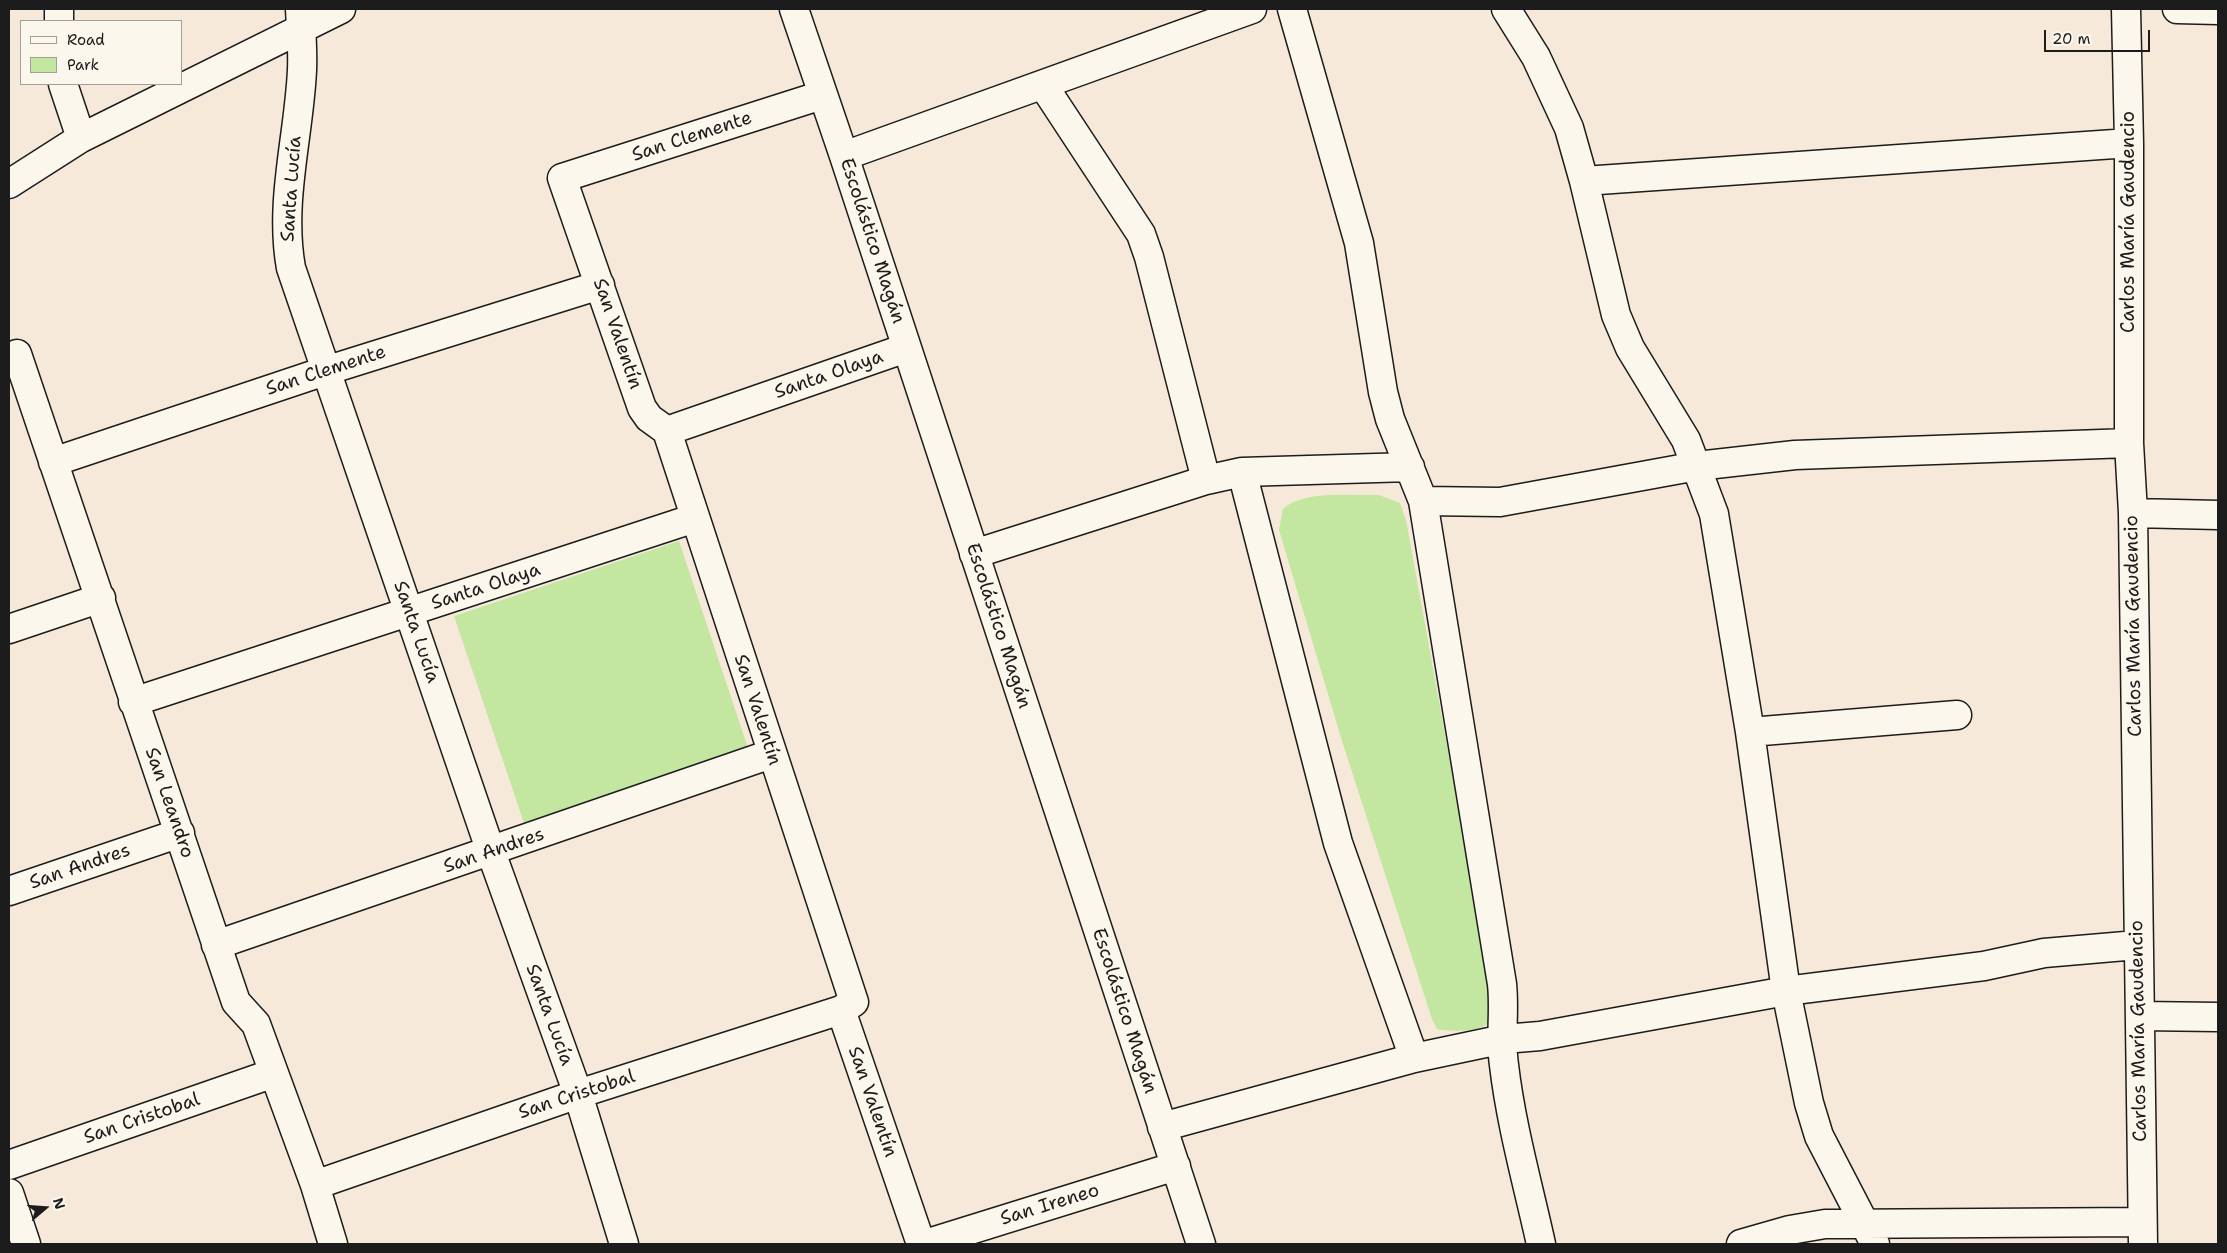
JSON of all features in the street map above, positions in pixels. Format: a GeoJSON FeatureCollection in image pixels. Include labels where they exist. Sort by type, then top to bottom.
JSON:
{"type":"FeatureCollection","features":[{"type":"Feature","properties":{"kind":"street"},"geometry":{"type":"LineString","coordinates":[[182,83],[301,18],[341,9]]}},
{"type":"Feature","properties":{"kind":"street","name":"Escolástico Magán"},"geometry":{"type":"LineString","coordinates":[[794,9],[1201,1244]]}},
{"type":"Feature","properties":{"kind":"street"},"geometry":{"type":"LineString","coordinates":[[844,156],[1252,9]]}},
{"type":"Feature","properties":{"kind":"street"},"geometry":{"type":"LineString","coordinates":[[1292,9],[1359,243],[1383,392],[1390,419],[1423,501],[1502,984],[1505,1006],[1503,1062],[1507,1089],[1541,1244]]}},
{"type":"Feature","properties":{"kind":"street"},"geometry":{"type":"LineString","coordinates":[[1506,9],[1536,57],[1569,128],[1584,181],[1616,315],[1630,348],[1686,440],[1714,514],[1750,732],[1786,991],[1809,1104],[1819,1136],[1870,1233]]}},
{"type":"Feature","properties":{"kind":"street","name":"Carlos María Gaudencio"},"geometry":{"type":"LineString","coordinates":[[2126,9],[2129,144],[2129,443],[2133,513],[2142,1233]]}},
{"type":"Feature","properties":{"kind":"street"},"geometry":{"type":"LineString","coordinates":[[2177,9],[2218,10]]}},
{"type":"Feature","properties":{"kind":"street","name":"Santa Lucía"},"geometry":{"type":"LineString","coordinates":[[301,18],[302,72],[286,216],[286,243],[291,268],[491,852],[578,1094],[624,1244]]}},
{"type":"Feature","properties":{"kind":"street"},"geometry":{"type":"LineString","coordinates":[[63,85],[81,138]]}},
{"type":"Feature","properties":{"kind":"street"},"geometry":{"type":"LineString","coordinates":[[9,184],[81,138],[178,85]]}},
{"type":"Feature","properties":{"kind":"street"},"geometry":{"type":"LineString","coordinates":[[1043,85],[1141,234],[1149,257],[1206,480]]}},
{"type":"Feature","properties":{"kind":"street","name":"San Clemente"},"geometry":{"type":"LineString","coordinates":[[562,178],[822,95]]}},
{"type":"Feature","properties":{"kind":"street"},"geometry":{"type":"LineString","coordinates":[[1584,181],[2129,144]]}},
{"type":"Feature","properties":{"kind":"street","name":"San Valentín"},"geometry":{"type":"LineString","coordinates":[[562,178],[642,408],[649,418],[666,431],[854,1002],[841,1010],[921,1244]]}},
{"type":"Feature","properties":{"kind":"street","name":"San Clemente"},"geometry":{"type":"LineString","coordinates":[[53,462],[325,371],[600,285]]}},
{"type":"Feature","properties":{"kind":"street","name":"Santa Olaya"},"geometry":{"type":"LineString","coordinates":[[666,431],[906,348]]}},
{"type":"Feature","properties":{"kind":"street","name":"San Leandro"},"geometry":{"type":"LineString","coordinates":[[16,354],[101,598],[133,702],[180,833],[236,1002],[256,1024],[315,1185],[334,1244]]}},
{"type":"Feature","properties":{"kind":"street"},"geometry":{"type":"LineString","coordinates":[[1423,501],[1500,502],[1697,466],[1795,455],[2129,443]]}},
{"type":"Feature","properties":{"kind":"street"},"geometry":{"type":"LineString","coordinates":[[974,554],[1206,480],[1242,472],[1410,467]]}},
{"type":"Feature","properties":{"kind":"street"},"geometry":{"type":"LineString","coordinates":[[1242,472],[1338,843],[1414,1058]]}},
{"type":"Feature","properties":{"kind":"street"},"geometry":{"type":"LineString","coordinates":[[2133,513],[2218,515]]}},
{"type":"Feature","properties":{"kind":"street","name":"Santa Olaya"},"geometry":{"type":"LineString","coordinates":[[133,702],[695,518]]}},
{"type":"Feature","properties":{"kind":"street"},"geometry":{"type":"LineString","coordinates":[[9,629],[101,598]]}},
{"type":"Feature","properties":{"kind":"street"},"geometry":{"type":"LineString","coordinates":[[1750,732],[1957,715]]}},
{"type":"Feature","properties":{"kind":"street","name":"San Andres"},"geometry":{"type":"LineString","coordinates":[[216,945],[491,852],[771,754]]}},
{"type":"Feature","properties":{"kind":"street","name":"San Andres"},"geometry":{"type":"LineString","coordinates":[[9,891],[180,833]]}},
{"type":"Feature","properties":{"kind":"street"},"geometry":{"type":"LineString","coordinates":[[1162,1127],[1414,1058],[1504,1039],[1540,1036],[1786,991],[1984,966],[2044,953],[2137,945]]}},
{"type":"Feature","properties":{"kind":"street","name":"San Cristobal"},"geometry":{"type":"LineString","coordinates":[[315,1185],[578,1094],[841,1010]]}},
{"type":"Feature","properties":{"kind":"street"},"geometry":{"type":"LineString","coordinates":[[2140,1016],[2218,1016]]}},
{"type":"Feature","properties":{"kind":"street","name":"San Cristobal"},"geometry":{"type":"LineString","coordinates":[[9,1165],[274,1073]]}},
{"type":"Feature","properties":{"kind":"street","name":"San Ireneo"},"geometry":{"type":"LineString","coordinates":[[926,1244],[1176,1166]]}},
{"type":"Feature","properties":{"kind":"street"},"geometry":{"type":"LineString","coordinates":[[9,1193],[26,1244]]}},
{"type":"Feature","properties":{"kind":"street"},"geometry":{"type":"LineString","coordinates":[[1741,1244],[1790,1230],[1825,1224],[1870,1233],[2142,1233]]}},
{"type":"Feature","properties":{"kind":"green space"},"geometry":{"type":"Polygon","coordinates":[[[1328,495],[1379,495],[1400,503],[1406,520],[1495,1009],[1491,1021],[1487,1025],[1474,1029],[1449,1031],[1437,1029],[1432,1019],[1342,741],[1279,530],[1283,509],[1303,499],[1328,495]]]}},
{"type":"Feature","properties":{"kind":"green space"},"geometry":{"type":"Polygon","coordinates":[[[679,541],[748,748],[524,823],[454,616],[679,541]]]}}]}
